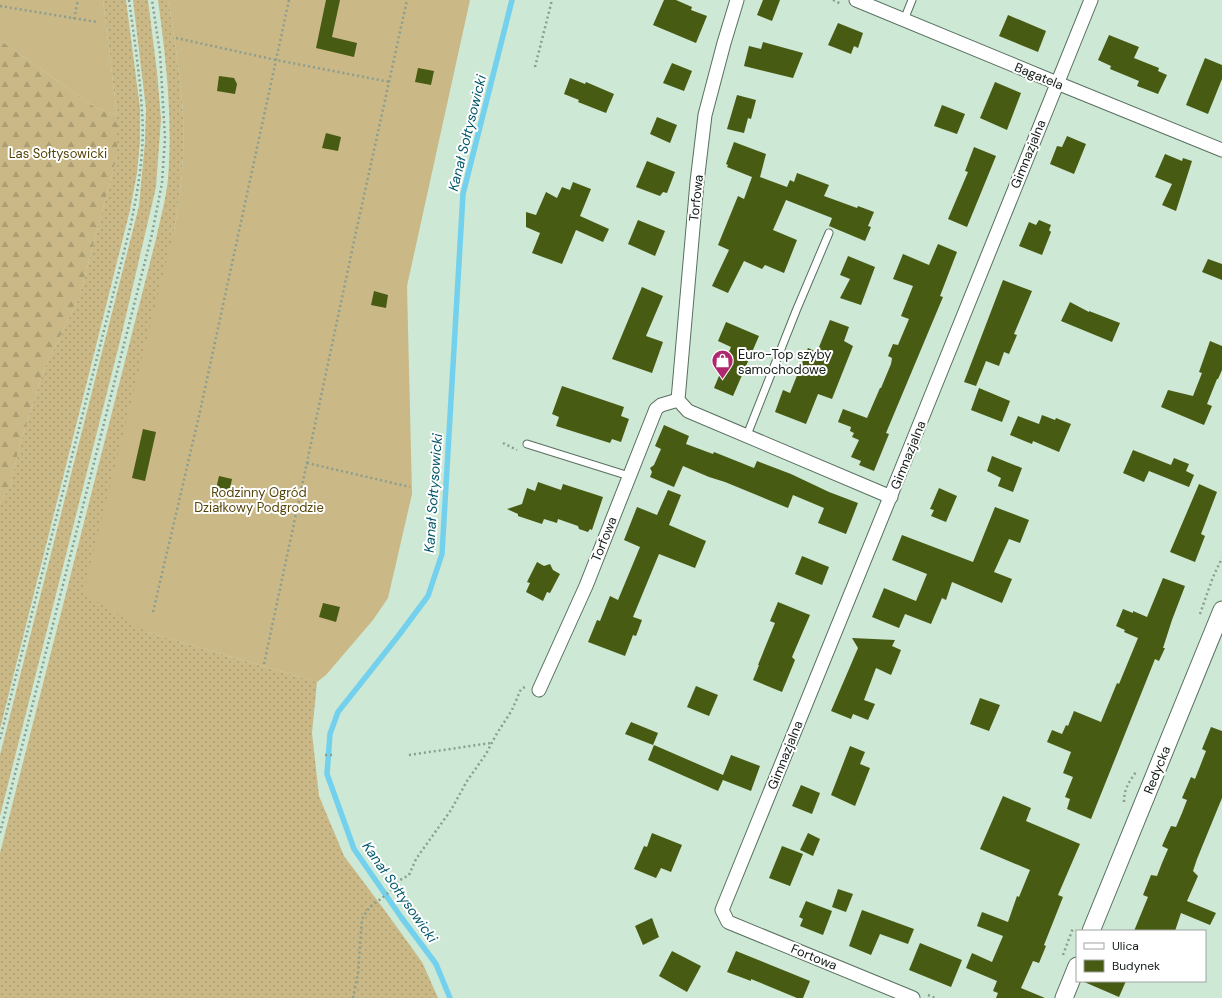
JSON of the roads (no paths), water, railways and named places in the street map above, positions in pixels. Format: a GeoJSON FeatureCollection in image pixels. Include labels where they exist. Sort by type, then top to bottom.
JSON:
{"type":"FeatureCollection","features":[{"type":"Feature","properties":{"kind":"street","name":"Torfowa"},"geometry":{"type":"LineString","coordinates":[[539,690],[586,586],[656,409],[661,405],[678,400],[697,182],[706,115],[737,0]]}},
{"type":"Feature","properties":{"kind":"street","name":"Bagatela"},"geometry":{"type":"LineString","coordinates":[[856,0],[1222,150]]}},
{"type":"Feature","properties":{"kind":"street","name":"Gimnazjalna"},"geometry":{"type":"LineString","coordinates":[[722,910],[891,497],[1091,0]]}},
{"type":"Feature","properties":{"kind":"street"},"geometry":{"type":"LineString","coordinates":[[678,400],[688,411],[891,497]]}},
{"type":"Feature","properties":{"kind":"street","name":"Redycka"},"geometry":{"type":"LineString","coordinates":[[1091,930],[1222,610]]}},
{"type":"Feature","properties":{"kind":"street","name":"Fortowa"},"geometry":{"type":"LineString","coordinates":[[722,910],[728,922],[913,998]]}},
{"type":"Feature","properties":{"kind":"street"},"geometry":{"type":"LineString","coordinates":[[1064,998],[1076,968]]}},
{"type":"Feature","properties":{"kind":"lane"},"geometry":{"type":"LineString","coordinates":[[904,20],[912,0]]}},
{"type":"Feature","properties":{"kind":"lane"},"geometry":{"type":"LineString","coordinates":[[747,435],[796,311],[829,233]]}},
{"type":"Feature","properties":{"kind":"lane"},"geometry":{"type":"LineString","coordinates":[[527,444],[629,476]]}},
{"type":"Feature","properties":{"kind":"waterway","name":"Kanał Sołtysowicki"},"geometry":{"type":"LineString","coordinates":[[450,998],[436,964],[401,917],[354,849],[327,774],[330,734],[338,712],[428,596],[442,554],[463,194],[512,0]]}},
{"type":"Feature","properties":{"kind":"place","name":"Euro-Top szyby samochodowe"},"geometry":{"type":"Point","coordinates":[723,380]}},
{"type":"Feature","properties":{"kind":"park label","name":"Las Sołtysowicki"},"geometry":{"type":"Point","coordinates":[58,153]}},
{"type":"Feature","properties":{"kind":"park label","name":"Rodzinny Ogród Działkowy Podgrodzie"},"geometry":{"type":"Point","coordinates":[259,500]}}]}
